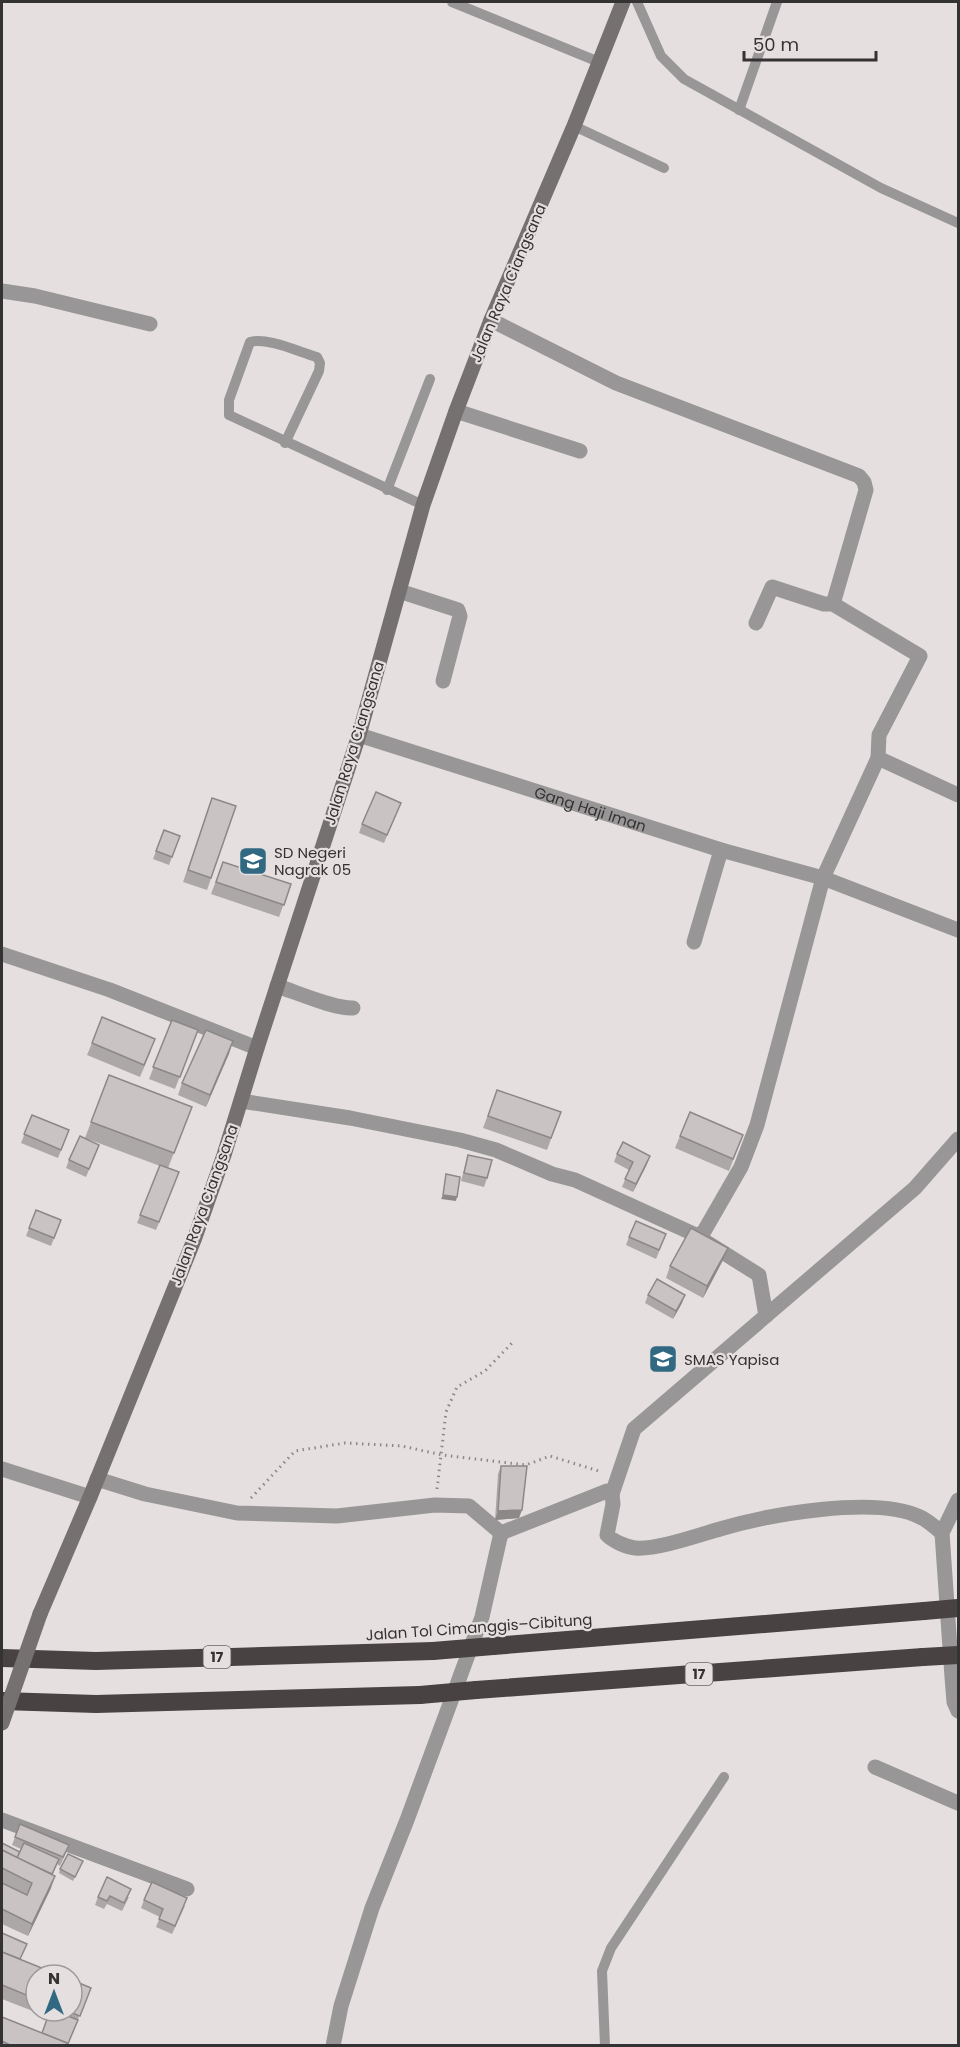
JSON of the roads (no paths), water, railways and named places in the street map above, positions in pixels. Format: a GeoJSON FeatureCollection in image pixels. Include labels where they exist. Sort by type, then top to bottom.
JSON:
{"type":"FeatureCollection","features":[{"type":"Feature","properties":{"kind":"highway","name":"Jalan Tol Cimanggis–Cibitung"},"geometry":{"type":"LineString","coordinates":[[2,1658],[96,1660],[433,1651],[958,1608]]}},
{"type":"Feature","properties":{"kind":"highway","name":"17"},"geometry":{"type":"LineString","coordinates":[[2,1701],[96,1704],[420,1695],[958,1655]]}},
{"type":"Feature","properties":{"kind":"main road","name":"Jalan Raya Ciangsana"},"geometry":{"type":"LineString","coordinates":[[2,1723],[40,1614],[194,1240],[359,735],[423,505],[456,411],[491,320],[574,126],[623,2]]}},
{"type":"Feature","properties":{"kind":"street"},"geometry":{"type":"LineString","coordinates":[[2,291],[35,296],[150,324]]}},
{"type":"Feature","properties":{"kind":"street"},"geometry":{"type":"LineString","coordinates":[[491,320],[616,383],[859,476],[866,490],[833,603]]}},
{"type":"Feature","properties":{"kind":"street"},"geometry":{"type":"LineString","coordinates":[[456,411],[580,451]]}},
{"type":"Feature","properties":{"kind":"street"},"geometry":{"type":"LineString","coordinates":[[696,1235],[703,1233],[741,1167],[757,1125],[824,878],[878,758],[879,735],[920,656],[833,603],[824,603],[772,587],[756,623]]}},
{"type":"Feature","properties":{"kind":"street"},"geometry":{"type":"LineString","coordinates":[[399,591],[458,610],[460,616],[443,681]]}},
{"type":"Feature","properties":{"kind":"street","name":"Gang Haji Iman"},"geometry":{"type":"LineString","coordinates":[[359,735],[721,850],[824,878],[958,930]]}},
{"type":"Feature","properties":{"kind":"street"},"geometry":{"type":"LineString","coordinates":[[878,758],[958,795]]}},
{"type":"Feature","properties":{"kind":"street"},"geometry":{"type":"LineString","coordinates":[[694,942],[721,850]]}},
{"type":"Feature","properties":{"kind":"street"},"geometry":{"type":"LineString","coordinates":[[2,954],[110,990],[257,1048]]}},
{"type":"Feature","properties":{"kind":"street"},"geometry":{"type":"LineString","coordinates":[[277,986],[353,1008]]}},
{"type":"Feature","properties":{"kind":"street"},"geometry":{"type":"LineString","coordinates":[[241,1101],[361,1120],[460,1140],[496,1150],[552,1174],[575,1180],[696,1235],[759,1275],[766,1316]]}},
{"type":"Feature","properties":{"kind":"street"},"geometry":{"type":"LineString","coordinates":[[942,1533],[919,1516],[897,1510],[867,1507],[811,1511],[748,1521],[658,1545],[635,1548],[612,1540],[607,1534],[613,1504],[612,1494],[634,1429],[915,1188],[958,1140]]}},
{"type":"Feature","properties":{"kind":"street"},"geometry":{"type":"LineString","coordinates":[[2,1469],[90,1497]]}},
{"type":"Feature","properties":{"kind":"street"},"geometry":{"type":"LineString","coordinates":[[97,1479],[145,1494],[237,1513],[337,1516],[435,1505],[469,1506],[501,1533]]}},
{"type":"Feature","properties":{"kind":"street"},"geometry":{"type":"LineString","coordinates":[[501,1533],[607,1491],[612,1494]]}},
{"type":"Feature","properties":{"kind":"street"},"geometry":{"type":"LineString","coordinates":[[958,1500],[942,1533],[954,1702],[958,1712]]}},
{"type":"Feature","properties":{"kind":"street"},"geometry":{"type":"LineString","coordinates":[[333,2046],[341,2006],[372,1908],[482,1617],[501,1533]]}},
{"type":"Feature","properties":{"kind":"street"},"geometry":{"type":"LineString","coordinates":[[875,1767],[958,1803]]}},
{"type":"Feature","properties":{"kind":"street"},"geometry":{"type":"LineString","coordinates":[[2,1820],[188,1889]]}},
{"type":"Feature","properties":{"kind":"lane"},"geometry":{"type":"LineString","coordinates":[[452,2],[599,62]]}},
{"type":"Feature","properties":{"kind":"lane"},"geometry":{"type":"LineString","coordinates":[[638,2],[661,56],[684,78],[882,188],[958,223]]}},
{"type":"Feature","properties":{"kind":"lane"},"geometry":{"type":"LineString","coordinates":[[739,110],[777,2]]}},
{"type":"Feature","properties":{"kind":"lane"},"geometry":{"type":"LineString","coordinates":[[574,126],[664,168]]}},
{"type":"Feature","properties":{"kind":"lane"},"geometry":{"type":"LineString","coordinates":[[285,443],[319,371],[320,363],[317,357],[272,343],[253,341],[250,342],[229,400],[229,415],[285,443],[423,505]]}},
{"type":"Feature","properties":{"kind":"lane"},"geometry":{"type":"LineString","coordinates":[[387,490],[430,379]]}},
{"type":"Feature","properties":{"kind":"lane"},"geometry":{"type":"LineString","coordinates":[[605,2046],[602,1971],[611,1948],[724,1777]]}},
{"type":"Feature","properties":{"kind":"place","name":"SD Negeri Nagrak 05"},"geometry":{"type":"Point","coordinates":[253,861]}},
{"type":"Feature","properties":{"kind":"place","name":"SMAS Yapisa"},"geometry":{"type":"Point","coordinates":[663,1359]}}]}
